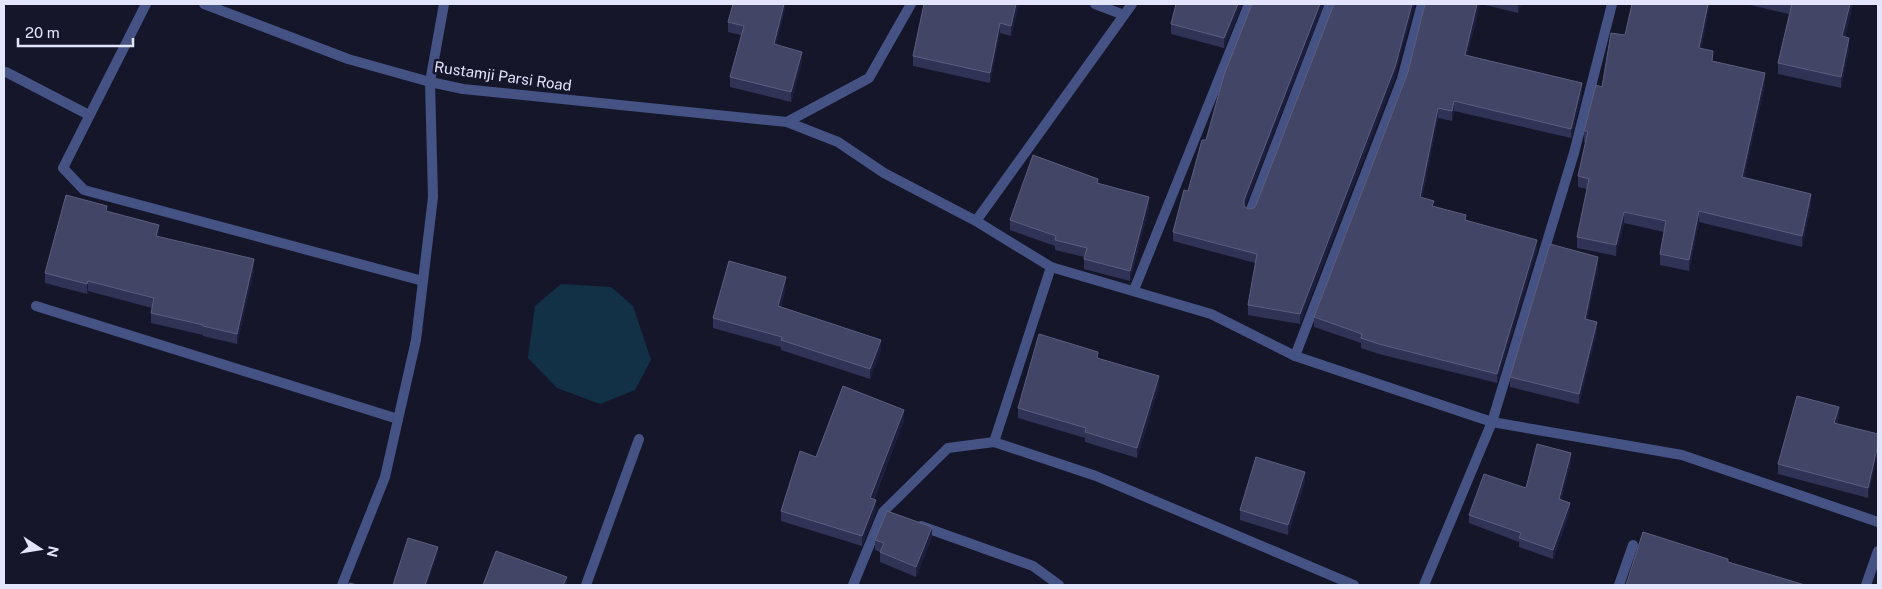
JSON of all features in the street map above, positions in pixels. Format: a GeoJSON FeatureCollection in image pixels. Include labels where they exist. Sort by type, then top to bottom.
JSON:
{"type":"FeatureCollection","features":[{"type":"Feature","properties":{"kind":"street"},"geometry":{"type":"LineString","coordinates":[[146,4],[63,168],[84,190],[423,281]]}},
{"type":"Feature","properties":{"kind":"street","name":"Rustamji Parsi Road"},"geometry":{"type":"LineString","coordinates":[[204,4],[348,59],[430,82],[472,90],[787,122],[838,142],[884,173],[976,222],[1051,266],[1211,314],[1295,356],[1492,422],[1682,455],[1878,522]]}},
{"type":"Feature","properties":{"kind":"street"},"geometry":{"type":"LineString","coordinates":[[342,585],[385,477],[416,340],[433,197],[430,82],[444,4]]}},
{"type":"Feature","properties":{"kind":"street"},"geometry":{"type":"LineString","coordinates":[[787,122],[869,78],[911,4]]}},
{"type":"Feature","properties":{"kind":"street"},"geometry":{"type":"LineString","coordinates":[[1095,4],[1124,15]]}},
{"type":"Feature","properties":{"kind":"street"},"geometry":{"type":"LineString","coordinates":[[976,222],[1132,4]]}},
{"type":"Feature","properties":{"kind":"street"},"geometry":{"type":"LineString","coordinates":[[1134,290],[1248,4]]}},
{"type":"Feature","properties":{"kind":"street"},"geometry":{"type":"LineString","coordinates":[[1250,212],[1330,4]]}},
{"type":"Feature","properties":{"kind":"street"},"geometry":{"type":"LineString","coordinates":[[1295,356],[1402,79],[1422,4]]}},
{"type":"Feature","properties":{"kind":"street"},"geometry":{"type":"LineString","coordinates":[[1424,585],[1492,422],[1574,153],[1612,4]]}},
{"type":"Feature","properties":{"kind":"street"},"geometry":{"type":"LineString","coordinates":[[6,72],[89,115]]}},
{"type":"Feature","properties":{"kind":"street"},"geometry":{"type":"LineString","coordinates":[[994,442],[1051,266]]}},
{"type":"Feature","properties":{"kind":"street"},"geometry":{"type":"LineString","coordinates":[[36,306],[398,419]]}},
{"type":"Feature","properties":{"kind":"street"},"geometry":{"type":"LineString","coordinates":[[586,585],[639,439]]}},
{"type":"Feature","properties":{"kind":"street"},"geometry":{"type":"LineString","coordinates":[[853,585],[887,513],[948,448],[994,442],[1096,476],[1354,585]]}},
{"type":"Feature","properties":{"kind":"street"},"geometry":{"type":"LineString","coordinates":[[911,522],[1033,566],[1060,585]]}},
{"type":"Feature","properties":{"kind":"street"},"geometry":{"type":"LineString","coordinates":[[1619,585],[1633,545]]}},
{"type":"Feature","properties":{"kind":"street"},"geometry":{"type":"LineString","coordinates":[[1866,585],[1878,551]]}},
{"type":"Feature","properties":{"kind":"water"},"geometry":{"type":"Polygon","coordinates":[[[561,284],[611,287],[633,306],[651,360],[635,390],[600,404],[557,388],[528,358],[535,306],[561,284]]]}},
{"type":"Feature","properties":{"kind":"building"},"geometry":{"type":"Polygon","coordinates":[[[733,4],[784,4],[774,44],[802,52],[791,92],[730,77],[744,26],[728,22],[733,4]]]}},
{"type":"Feature","properties":{"kind":"building"},"geometry":{"type":"Polygon","coordinates":[[[924,4],[1016,4],[1011,26],[1000,23],[990,73],[913,56],[924,4]]]}},
{"type":"Feature","properties":{"kind":"building"},"geometry":{"type":"Polygon","coordinates":[[[1176,4],[1238,4],[1224,38],[1171,24],[1176,4]]]}},
{"type":"Feature","properties":{"kind":"building"},"geometry":{"type":"Polygon","coordinates":[[[1252,4],[1320,4],[1244,200],[1244,206],[1248,209],[1254,208],[1256,205],[1334,4],[1412,4],[1395,67],[1300,314],[1248,305],[1257,254],[1173,232],[1184,190],[1188,191],[1202,140],[1206,140],[1224,75],[1252,4]]]}},
{"type":"Feature","properties":{"kind":"building"},"geometry":{"type":"Polygon","coordinates":[[[1425,4],[1477,4],[1465,55],[1582,83],[1571,129],[1454,101],[1452,111],[1438,108],[1420,197],[1434,201],[1432,206],[1466,215],[1465,220],[1537,240],[1497,374],[1379,344],[1361,338],[1362,334],[1314,317],[1408,72],[1425,4]]]}},
{"type":"Feature","properties":{"kind":"building"},"geometry":{"type":"Polygon","coordinates":[[[1632,4],[1708,4],[1699,48],[1713,51],[1712,61],[1765,73],[1742,177],[1811,194],[1802,236],[1699,211],[1689,260],[1660,254],[1666,221],[1624,212],[1616,245],[1577,237],[1589,179],[1578,176],[1588,131],[1584,131],[1596,85],[1602,87],[1611,33],[1625,35],[1632,4]]]}},
{"type":"Feature","properties":{"kind":"building"},"geometry":{"type":"Polygon","coordinates":[[[1792,4],[1850,4],[1842,36],[1849,38],[1841,77],[1778,63],[1792,4]]]}},
{"type":"Feature","properties":{"kind":"building"},"geometry":{"type":"Polygon","coordinates":[[[1033,155],[1098,179],[1097,183],[1149,197],[1130,271],[1084,259],[1087,248],[1055,240],[1056,236],[1010,220],[1033,155]]]}},
{"type":"Feature","properties":{"kind":"building"},"geometry":{"type":"Polygon","coordinates":[[[66,195],[107,206],[106,211],[159,225],[156,236],[254,259],[237,334],[151,313],[154,298],[88,281],[87,284],[45,273],[66,195]]]}},
{"type":"Feature","properties":{"kind":"building"},"geometry":{"type":"Polygon","coordinates":[[[1550,244],[1598,257],[1585,319],[1597,322],[1579,394],[1510,377],[1550,244]]]}},
{"type":"Feature","properties":{"kind":"building"},"geometry":{"type":"Polygon","coordinates":[[[729,261],[786,277],[778,306],[881,340],[870,369],[781,340],[782,337],[713,318],[729,261]]]}},
{"type":"Feature","properties":{"kind":"building"},"geometry":{"type":"Polygon","coordinates":[[[1039,334],[1098,352],[1097,358],[1159,376],[1137,448],[1085,432],[1086,428],[1018,408],[1039,334]]]}},
{"type":"Feature","properties":{"kind":"building"},"geometry":{"type":"Polygon","coordinates":[[[843,386],[904,410],[870,498],[876,500],[862,536],[781,511],[800,451],[816,457],[843,386]]]}},
{"type":"Feature","properties":{"kind":"building"},"geometry":{"type":"Polygon","coordinates":[[[1797,396],[1839,407],[1834,423],[1878,434],[1878,444],[1868,488],[1778,464],[1797,396]]]}},
{"type":"Feature","properties":{"kind":"building"},"geometry":{"type":"Polygon","coordinates":[[[1537,444],[1571,453],[1559,499],[1570,503],[1553,550],[1519,538],[1521,533],[1469,515],[1484,474],[1526,488],[1537,444]]]}},
{"type":"Feature","properties":{"kind":"building"},"geometry":{"type":"Polygon","coordinates":[[[1256,457],[1305,472],[1288,525],[1240,510],[1256,457]]]}},
{"type":"Feature","properties":{"kind":"building"},"geometry":{"type":"Polygon","coordinates":[[[887,511],[932,527],[916,567],[880,552],[884,543],[875,540],[887,511]]]}},
{"type":"Feature","properties":{"kind":"building"},"geometry":{"type":"Polygon","coordinates":[[[1643,532],[1728,559],[1728,562],[1805,585],[1626,585],[1643,532]]]}},
{"type":"Feature","properties":{"kind":"building"},"geometry":{"type":"Polygon","coordinates":[[[408,538],[438,547],[425,585],[393,585],[408,538]]]}},
{"type":"Feature","properties":{"kind":"building"},"geometry":{"type":"Polygon","coordinates":[[[496,551],[567,577],[563,585],[483,585],[496,551]]]}}]}
